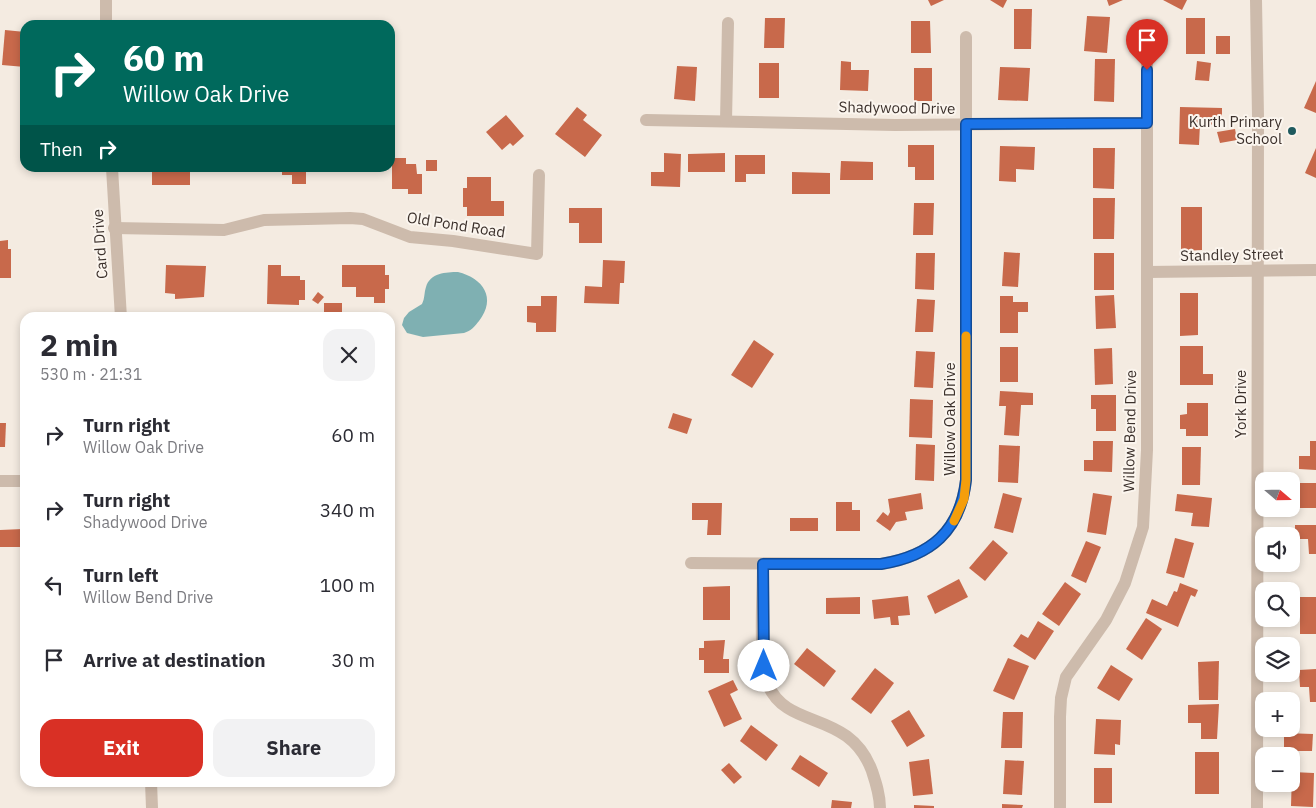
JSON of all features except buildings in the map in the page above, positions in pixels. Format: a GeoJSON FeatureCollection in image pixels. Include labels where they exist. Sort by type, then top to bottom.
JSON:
{"type":"FeatureCollection","features":[{"type":"Feature","properties":{"kind":"street"},"geometry":{"type":"LineString","coordinates":[[106,0],[106,20]]}},
{"type":"Feature","properties":{"kind":"street","name":"York Drive"},"geometry":{"type":"LineString","coordinates":[[1256,0],[1258,271],[1257,808]]}},
{"type":"Feature","properties":{"kind":"street"},"geometry":{"type":"LineString","coordinates":[[726,121],[728,23]]}},
{"type":"Feature","properties":{"kind":"street","name":"Willow Bend Drive"},"geometry":{"type":"LineString","coordinates":[[1060,808],[1060,707],[1066,677],[1106,620],[1125,583],[1143,527],[1147,460],[1147,34]]}},
{"type":"Feature","properties":{"kind":"street","name":"Willow Oak Drive"},"geometry":{"type":"LineString","coordinates":[[691,563],[881,564],[898,561],[915,555],[935,544],[949,530],[958,514],[964,499],[966,480],[966,37]]}},
{"type":"Feature","properties":{"kind":"street","name":"Shadywood Drive"},"geometry":{"type":"LineString","coordinates":[[646,120],[966,124],[1147,123]]}},
{"type":"Feature","properties":{"kind":"street","name":"Card Drive"},"geometry":{"type":"LineString","coordinates":[[112,172],[121,312]]}},
{"type":"Feature","properties":{"kind":"street","name":"Old Pond Road"},"geometry":{"type":"LineString","coordinates":[[114,228],[224,230],[264,220],[350,218],[363,219],[410,236],[537,254],[539,175]]}},
{"type":"Feature","properties":{"kind":"street","name":"Standley Street"},"geometry":{"type":"LineString","coordinates":[[1148,272],[1316,270]]}},
{"type":"Feature","properties":{"kind":"street"},"geometry":{"type":"LineString","coordinates":[[0,482],[20,481]]}},
{"type":"Feature","properties":{"kind":"street"},"geometry":{"type":"LineString","coordinates":[[763,564],[764,666],[767,684],[782,704],[796,714],[836,728],[853,740],[867,758],[878,790],[880,808]]}},
{"type":"Feature","properties":{"kind":"street"},"geometry":{"type":"LineString","coordinates":[[152,787],[152,808]]}},
{"type":"Feature","properties":{"kind":"water"},"geometry":{"type":"Polygon","coordinates":[[[458,272],[474,279],[485,290],[487,304],[484,313],[477,323],[471,330],[464,333],[423,337],[407,333],[402,325],[404,318],[409,312],[422,304],[428,282],[435,276],[444,273],[458,272]]]}},
{"type":"Feature","properties":{"kind":"slow traffic"},"geometry":{"type":"LineString","coordinates":[[954,521],[964,499],[966,480],[966,336]]}},
{"type":"Feature","properties":{"kind":"place","name":"Kurth Primary School"},"geometry":{"type":"Point","coordinates":[1292,131]}},
{"type":"Feature","properties":{"kind":"route"},"geometry":{"type":"LineString","coordinates":[[764,666],[763,564],[881,564],[898,561],[915,555],[935,544],[949,530],[964,499],[966,480],[966,124],[1147,123],[1147,70]]}}]}
